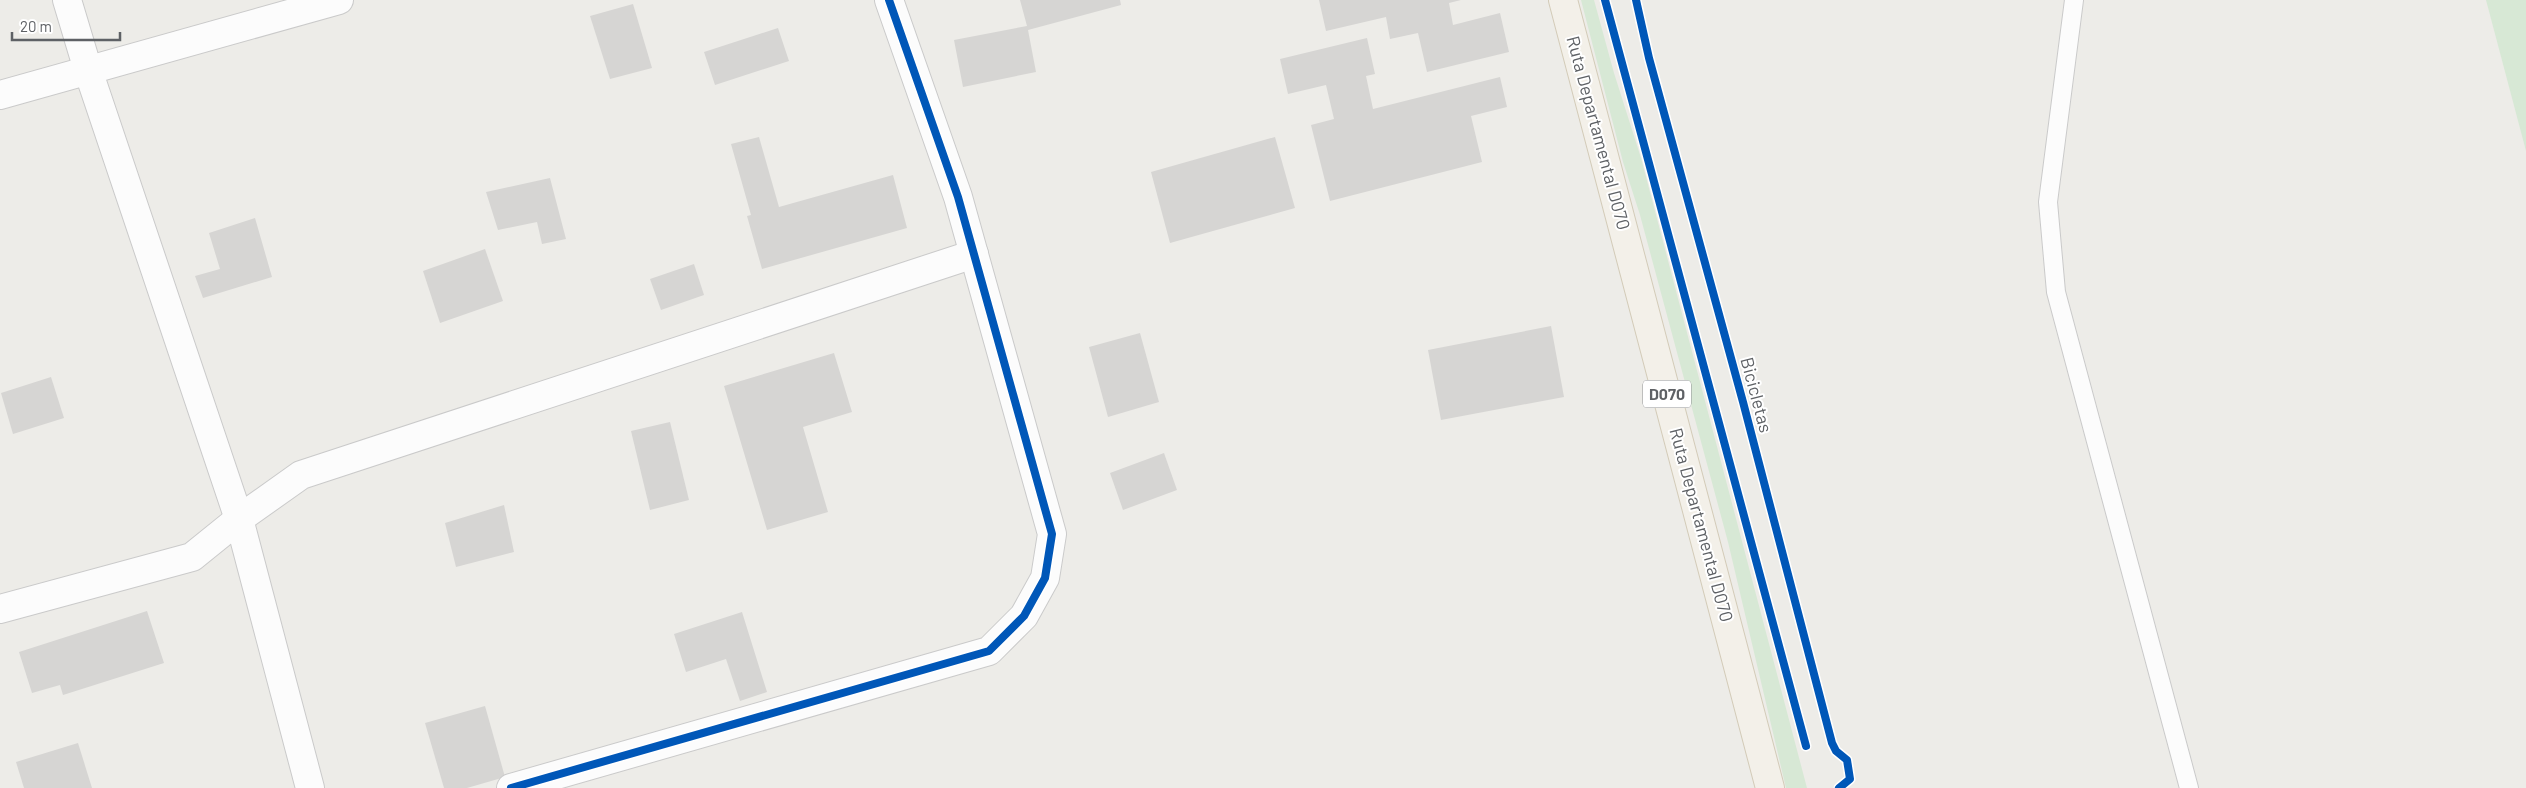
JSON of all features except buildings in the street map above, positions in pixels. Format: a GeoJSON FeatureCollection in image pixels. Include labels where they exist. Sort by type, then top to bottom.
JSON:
{"type":"FeatureCollection","features":[{"type":"Feature","properties":{"kind":"main road","name":"Ruta Departamental D070"},"geometry":{"type":"LineString","coordinates":[[1563,0],[1770,788]]}},
{"type":"Feature","properties":{"kind":"street"},"geometry":{"type":"LineString","coordinates":[[68,0],[88,70],[240,519],[310,788]]}},
{"type":"Feature","properties":{"kind":"street"},"geometry":{"type":"LineString","coordinates":[[0,95],[340,0]]}},
{"type":"Feature","properties":{"kind":"street"},"geometry":{"type":"LineString","coordinates":[[511,788],[989,651],[1024,616],[1045,578],[1052,534],[958,197],[889,0]]}},
{"type":"Feature","properties":{"kind":"street"},"geometry":{"type":"LineString","coordinates":[[0,609],[192,557],[240,519],[301,475],[974,254]]}},
{"type":"Feature","properties":{"kind":"lane"},"geometry":{"type":"LineString","coordinates":[[2074,0],[2048,202],[2056,292],[2188,788]]}},
{"type":"Feature","properties":{"kind":"green space"},"geometry":{"type":"Polygon","coordinates":[[[1581,0],[1594,0],[1614,73],[1641,158],[1807,788],[1786,788],[1728,542],[1640,215],[1623,162],[1581,0]]]}},
{"type":"Feature","properties":{"kind":"green space"},"geometry":{"type":"Polygon","coordinates":[[[2486,0],[2526,0],[2526,151],[2486,0]]]}},
{"type":"Feature","properties":{"kind":"cycle path"},"geometry":{"type":"LineString","coordinates":[[511,788],[989,651],[1024,616],[1045,578],[1052,534],[958,197],[889,0]]}},
{"type":"Feature","properties":{"kind":"cycle path"},"geometry":{"type":"LineString","coordinates":[[1605,0],[1806,746]]}},
{"type":"Feature","properties":{"kind":"cycle path","name":"Bicicletas"},"geometry":{"type":"LineString","coordinates":[[1636,0],[1649,58],[1743,402],[1832,743],[1836,751],[1847,760],[1850,779],[1839,788]]}}]}
